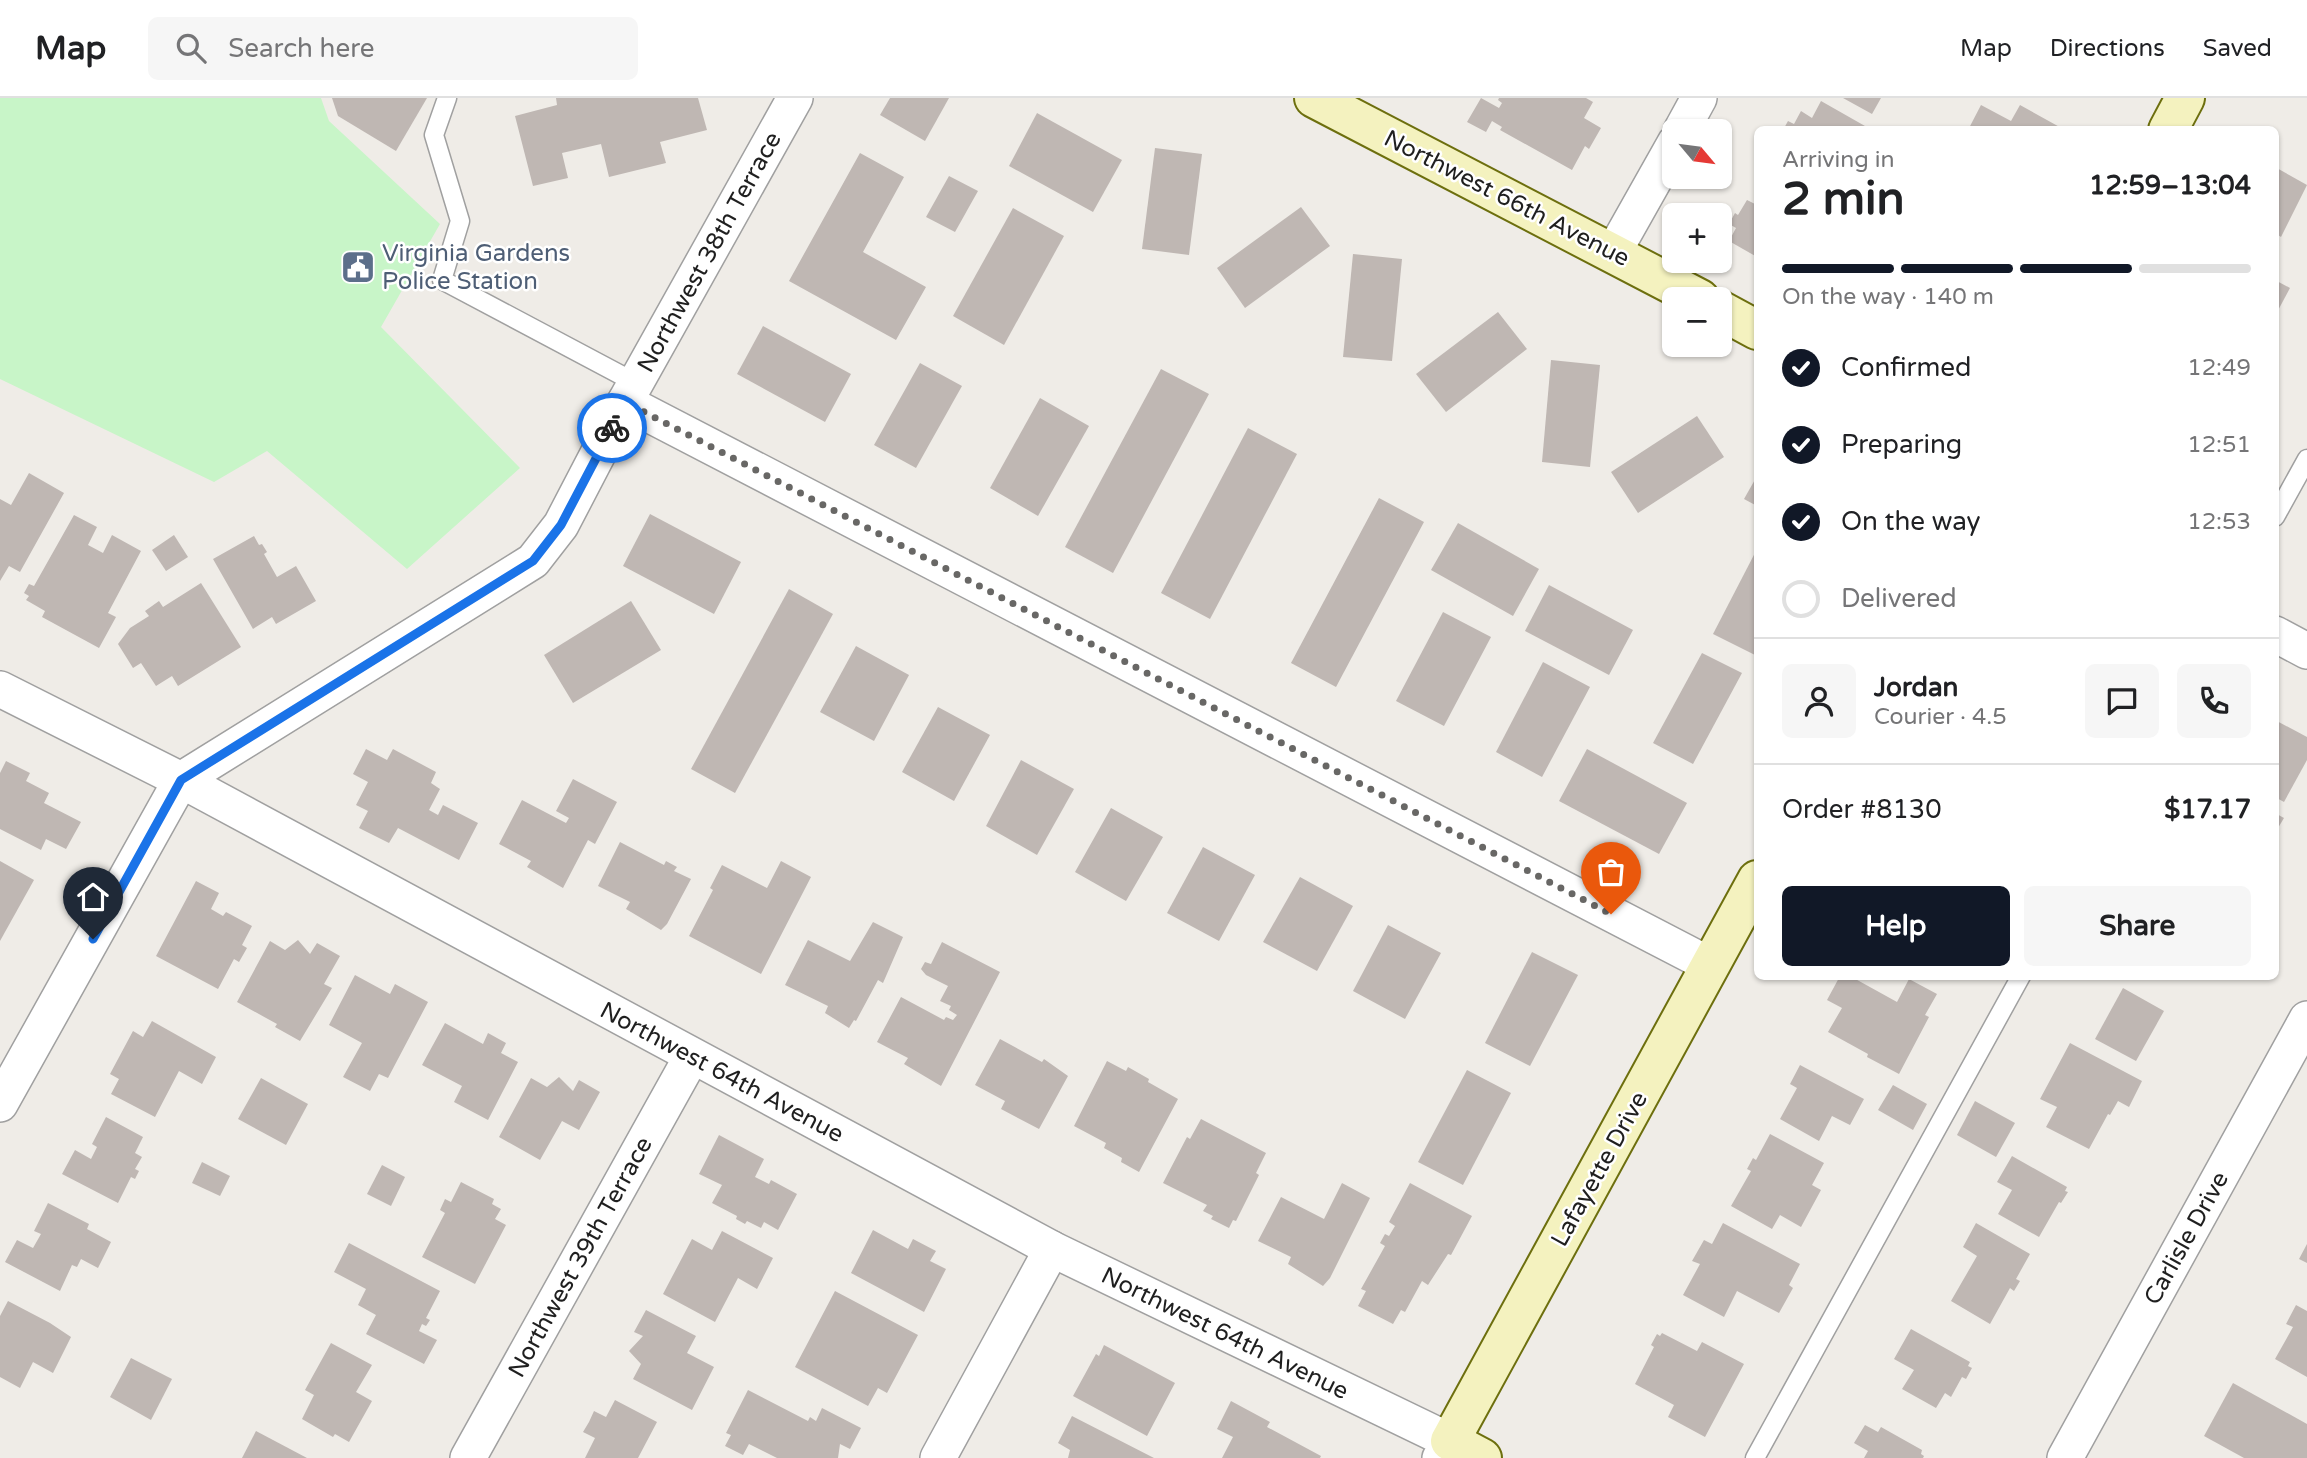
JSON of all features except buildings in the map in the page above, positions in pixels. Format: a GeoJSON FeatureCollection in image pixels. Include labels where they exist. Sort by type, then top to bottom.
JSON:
{"type":"FeatureCollection","features":[{"type":"Feature","properties":{"kind":"street","name":"Northwest 38th Terrace"},"geometry":{"type":"LineString","coordinates":[[0,1104],[181,780],[533,561],[561,525],[795,98]]}},
{"type":"Feature","properties":{"kind":"street","name":"Northwest 66th Avenue"},"geometry":{"type":"LineString","coordinates":[[1314,98],[1677,287]]}},
{"type":"Feature","properties":{"kind":"street"},"geometry":{"type":"LineString","coordinates":[[1688,119],[1699,98]]}},
{"type":"Feature","properties":{"kind":"street"},"geometry":{"type":"LineString","coordinates":[[2170,126],[2185,98]]}},
{"type":"Feature","properties":{"kind":"street"},"geometry":{"type":"LineString","coordinates":[[1613,253],[1662,166]]}},
{"type":"Feature","properties":{"kind":"street"},"geometry":{"type":"LineString","coordinates":[[1732,316],[1754,328]]}},
{"type":"Feature","properties":{"kind":"street"},"geometry":{"type":"LineString","coordinates":[[631,393],[1710,965]]}},
{"type":"Feature","properties":{"kind":"street"},"geometry":{"type":"LineString","coordinates":[[2279,636],[2307,651]]}},
{"type":"Feature","properties":{"kind":"street","name":"Northwest 64th Avenue"},"geometry":{"type":"LineString","coordinates":[[0,689],[181,780],[1052,1249],[1458,1452]]}},
{"type":"Feature","properties":{"kind":"street","name":"Lafayette Drive"},"geometry":{"type":"LineString","coordinates":[[1458,1452],[1710,965],[1754,885]]}},
{"type":"Feature","properties":{"kind":"street","name":"Carlisle Drive"},"geometry":{"type":"LineString","coordinates":[[2064,1458],[2307,1019]]}},
{"type":"Feature","properties":{"kind":"street","name":"Northwest 39th Terrace"},"geometry":{"type":"LineString","coordinates":[[468,1458],[692,1056]]}},
{"type":"Feature","properties":{"kind":"street"},"geometry":{"type":"LineString","coordinates":[[938,1458],[1052,1249]]}},
{"type":"Feature","properties":{"kind":"lane"},"geometry":{"type":"LineString","coordinates":[[447,98],[433,135],[460,221],[442,280],[631,393]]}},
{"type":"Feature","properties":{"kind":"lane"},"geometry":{"type":"LineString","coordinates":[[2279,510],[2307,459]]}},
{"type":"Feature","properties":{"kind":"lane"},"geometry":{"type":"LineString","coordinates":[[1755,1458],[2019,980]]}},
{"type":"Feature","properties":{"kind":"green space"},"geometry":{"type":"Polygon","coordinates":[[[0,98],[321,98],[329,121],[440,224],[381,327],[520,468],[407,569],[267,451],[214,482],[0,379],[0,98]]]}},
{"type":"Feature","properties":{"kind":"way so far"},"geometry":{"type":"LineString","coordinates":[[612,428],[625,402],[1611,914]]}},
{"type":"Feature","properties":{"kind":"place","name":"Virginia Gardens Police Station"},"geometry":{"type":"Point","coordinates":[358,267]}},
{"type":"Feature","properties":{"kind":"route"},"geometry":{"type":"LineString","coordinates":[[93,939],[181,780],[533,561],[561,525],[612,428]]}}]}
